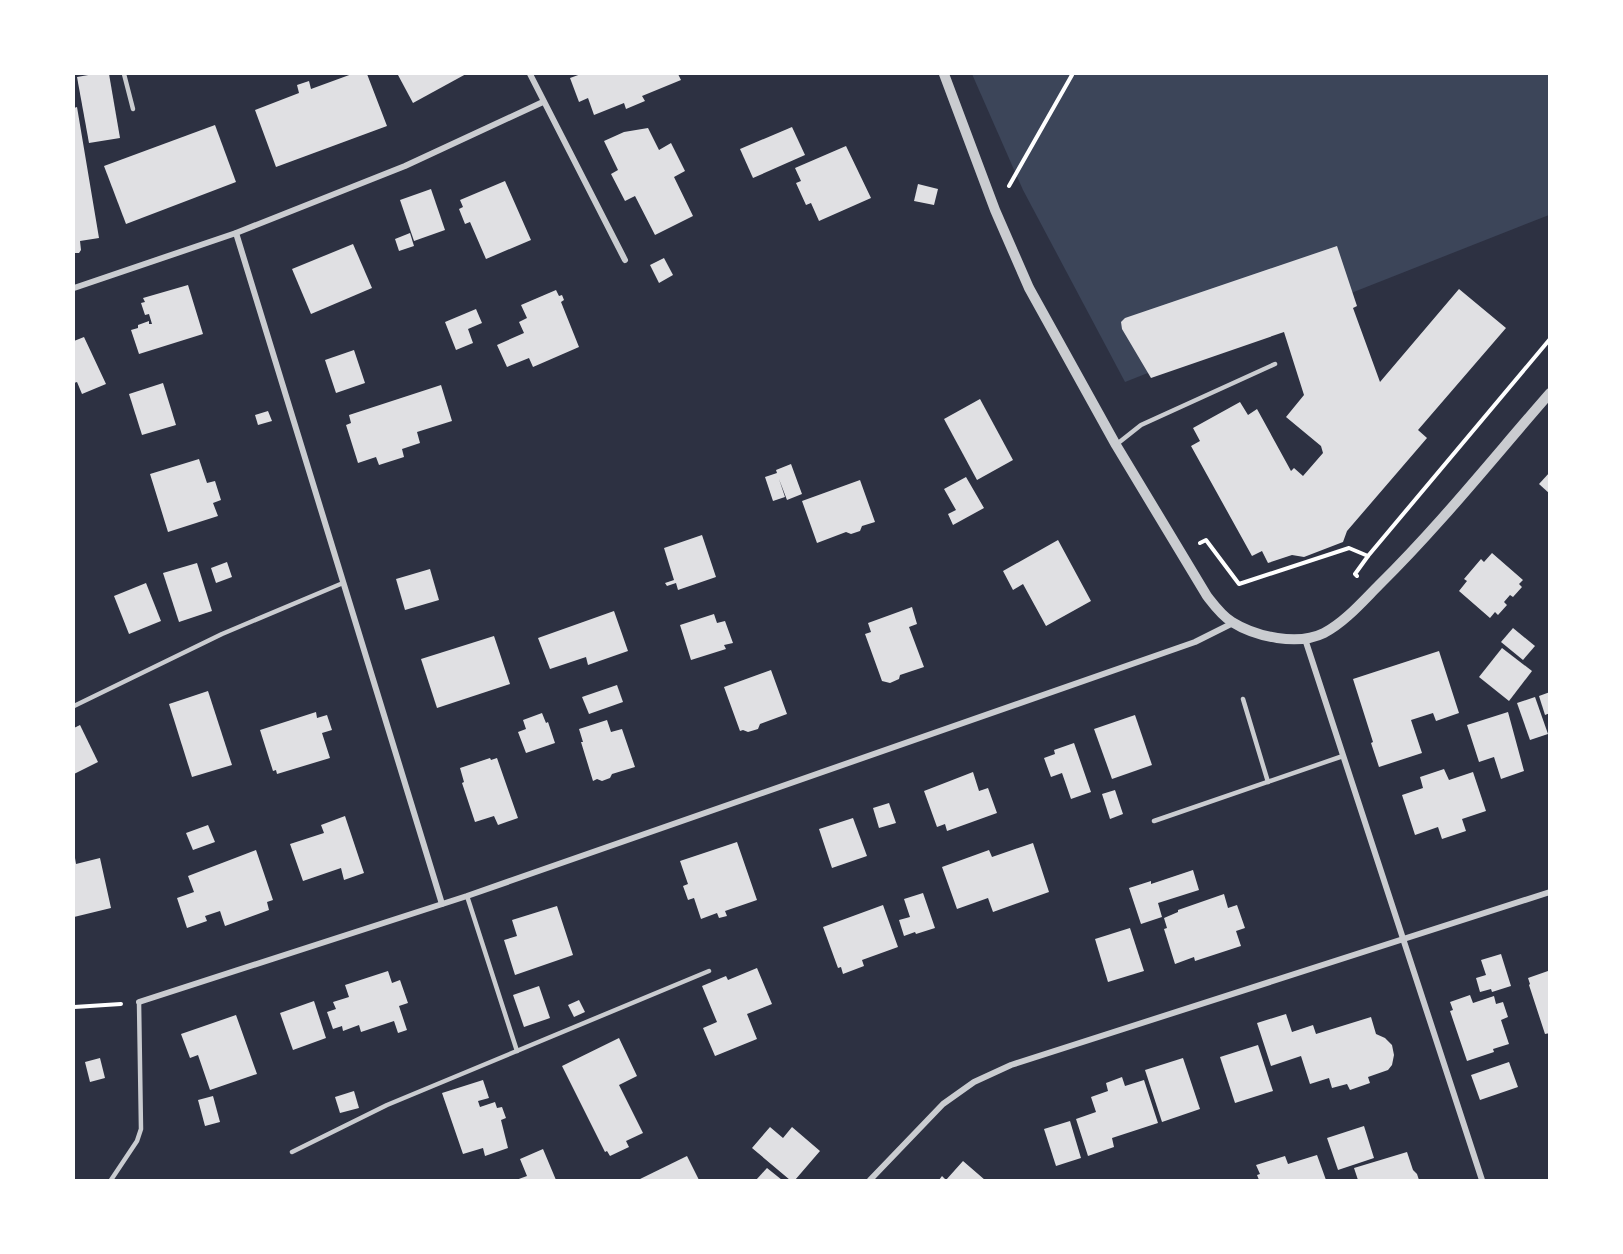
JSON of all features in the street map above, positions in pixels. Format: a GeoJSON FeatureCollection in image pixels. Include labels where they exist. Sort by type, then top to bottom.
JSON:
{"type":"FeatureCollection","features":[{"type":"Feature","properties":{"kind":"street"},"geometry":{"type":"LineString","coordinates":[[530,74],[625,260]]}},
{"type":"Feature","properties":{"kind":"street"},"geometry":{"type":"LineString","coordinates":[[944,74],[995,210],[1029,288],[1116,445],[1207,596],[1220,613],[1233,623],[1280,639],[1305,639],[1323,633],[1337,624],[1400,564],[1550,393]]}},
{"type":"Feature","properties":{"kind":"street"},"geometry":{"type":"LineString","coordinates":[[74,288],[236,233],[405,166],[543,102]]}},
{"type":"Feature","properties":{"kind":"street"},"geometry":{"type":"LineString","coordinates":[[236,233],[442,904]]}},
{"type":"Feature","properties":{"kind":"street"},"geometry":{"type":"LineString","coordinates":[[140,1002],[467,896],[1195,642],[1233,623]]}},
{"type":"Feature","properties":{"kind":"street"},"geometry":{"type":"LineString","coordinates":[[1305,639],[1482,1180]]}},
{"type":"Feature","properties":{"kind":"street"},"geometry":{"type":"LineString","coordinates":[[870,1180],[943,1104],[974,1082],[1011,1065],[1550,892]]}},
{"type":"Feature","properties":{"kind":"lane"},"geometry":{"type":"LineString","coordinates":[[124,74],[133,109]]}},
{"type":"Feature","properties":{"kind":"lane"},"geometry":{"type":"LineString","coordinates":[[1116,445],[1141,425],[1275,364]]}},
{"type":"Feature","properties":{"kind":"lane"},"geometry":{"type":"LineString","coordinates":[[74,706],[222,634],[344,583]]}},
{"type":"Feature","properties":{"kind":"lane"},"geometry":{"type":"LineString","coordinates":[[1243,699],[1268,782]]}},
{"type":"Feature","properties":{"kind":"lane"},"geometry":{"type":"LineString","coordinates":[[1154,821],[1343,756]]}},
{"type":"Feature","properties":{"kind":"lane"},"geometry":{"type":"LineString","coordinates":[[467,896],[517,1051]]}},
{"type":"Feature","properties":{"kind":"lane"},"geometry":{"type":"LineString","coordinates":[[291,1152],[387,1105],[709,971]]}},
{"type":"Feature","properties":{"kind":"lane"},"geometry":{"type":"LineString","coordinates":[[111,1180],[137,1141],[141,1129],[140,1002]]}},
{"type":"Feature","properties":{"kind":"path"},"geometry":{"type":"LineString","coordinates":[[995,210],[1071,74]]}},
{"type":"Feature","properties":{"kind":"path"},"geometry":{"type":"LineString","coordinates":[[1372,592],[1355,574],[1550,339]]}},
{"type":"Feature","properties":{"kind":"path"},"geometry":{"type":"LineString","coordinates":[[1181,553],[1206,540],[1239,584],[1349,548],[1368,556]]}},
{"type":"Feature","properties":{"kind":"path"},"geometry":{"type":"LineString","coordinates":[[74,1007],[140,1002]]}},
{"type":"Feature","properties":{"kind":"shaded area"},"geometry":{"type":"Polygon","coordinates":[[[972,74],[1549,74],[1549,215],[1125,382],[1023,190],[972,74]]]}},
{"type":"Feature","properties":{"kind":"building"},"geometry":{"type":"Polygon","coordinates":[[[109,74],[120,138],[89,143],[77,77],[109,74]]]}},
{"type":"Feature","properties":{"kind":"building"},"geometry":{"type":"Polygon","coordinates":[[[352,74],[367,74],[387,126],[276,167],[255,110],[299,93],[297,85],[309,81],[311,89],[352,74]]]}},
{"type":"Feature","properties":{"kind":"building"},"geometry":{"type":"Polygon","coordinates":[[[466,74],[413,103],[398,75],[466,74]]]}},
{"type":"Feature","properties":{"kind":"building"},"geometry":{"type":"Polygon","coordinates":[[[581,74],[678,74],[681,80],[642,96],[645,101],[626,109],[624,103],[594,115],[588,98],[579,102],[570,78],[581,74]]]}},
{"type":"Feature","properties":{"kind":"building"},"geometry":{"type":"Polygon","coordinates":[[[77,107],[99,238],[80,241],[81,250],[79,253],[74,253],[74,108],[77,107]]]}},
{"type":"Feature","properties":{"kind":"building"},"geometry":{"type":"Polygon","coordinates":[[[215,125],[236,182],[126,224],[104,166],[215,125]]]}},
{"type":"Feature","properties":{"kind":"building"},"geometry":{"type":"Polygon","coordinates":[[[792,127],[805,155],[753,178],[740,149],[792,127]]]}},
{"type":"Feature","properties":{"kind":"building"},"geometry":{"type":"Polygon","coordinates":[[[648,128],[659,150],[671,143],[685,171],[674,177],[693,216],[655,235],[635,196],[625,201],[611,174],[618,170],[604,141],[624,132],[648,128]]]}},
{"type":"Feature","properties":{"kind":"building"},"geometry":{"type":"Polygon","coordinates":[[[846,146],[871,198],[819,221],[811,203],[806,205],[796,183],[801,181],[795,168],[846,146]]]}},
{"type":"Feature","properties":{"kind":"building"},"geometry":{"type":"Polygon","coordinates":[[[505,181],[531,240],[486,259],[470,222],[465,224],[459,209],[463,207],[460,200],[505,181]]]}},
{"type":"Feature","properties":{"kind":"building"},"geometry":{"type":"Polygon","coordinates":[[[918,184],[938,189],[934,205],[914,201],[918,184]]]}},
{"type":"Feature","properties":{"kind":"building"},"geometry":{"type":"Polygon","coordinates":[[[431,189],[445,230],[414,241],[400,200],[431,189]]]}},
{"type":"Feature","properties":{"kind":"building"},"geometry":{"type":"Polygon","coordinates":[[[410,233],[414,246],[399,251],[395,239],[410,233]]]}},
{"type":"Feature","properties":{"kind":"building"},"geometry":{"type":"Polygon","coordinates":[[[353,244],[372,288],[311,314],[292,269],[353,244]]]}},
{"type":"Feature","properties":{"kind":"building"},"geometry":{"type":"Polygon","coordinates":[[[1337,246],[1357,306],[1353,308],[1380,382],[1459,289],[1506,328],[1418,430],[1427,438],[1347,531],[1343,542],[1304,557],[1292,555],[1268,563],[1262,551],[1252,556],[1191,446],[1200,441],[1193,428],[1240,402],[1248,415],[1257,409],[1291,471],[1294,468],[1303,476],[1323,453],[1321,446],[1286,417],[1304,395],[1284,332],[1151,378],[1122,329],[1121,322],[1125,318],[1337,246]]]}},
{"type":"Feature","properties":{"kind":"building"},"geometry":{"type":"Polygon","coordinates":[[[664,258],[673,275],[659,283],[650,265],[664,258]]]}},
{"type":"Feature","properties":{"kind":"building"},"geometry":{"type":"Polygon","coordinates":[[[188,285],[203,334],[139,354],[131,330],[149,321],[149,324],[152,324],[149,314],[145,315],[141,303],[145,302],[143,298],[188,285]]]}},
{"type":"Feature","properties":{"kind":"building"},"geometry":{"type":"Polygon","coordinates":[[[556,290],[559,296],[562,295],[564,300],[561,302],[579,347],[533,367],[529,358],[507,367],[497,345],[524,333],[519,322],[527,318],[521,305],[556,290]]]}},
{"type":"Feature","properties":{"kind":"building"},"geometry":{"type":"Polygon","coordinates":[[[476,309],[482,323],[468,329],[473,343],[456,350],[445,322],[476,309]]]}},
{"type":"Feature","properties":{"kind":"building"},"geometry":{"type":"Polygon","coordinates":[[[84,337],[106,384],[82,394],[77,382],[74,383],[74,341],[84,337]]]}},
{"type":"Feature","properties":{"kind":"building"},"geometry":{"type":"Polygon","coordinates":[[[354,350],[365,383],[336,393],[325,360],[354,350]]]}},
{"type":"Feature","properties":{"kind":"building"},"geometry":{"type":"Polygon","coordinates":[[[163,383],[176,425],[142,435],[129,394],[163,383]]]}},
{"type":"Feature","properties":{"kind":"building"},"geometry":{"type":"Polygon","coordinates":[[[441,385],[452,421],[417,432],[420,443],[402,449],[404,457],[379,465],[376,457],[358,463],[346,425],[351,423],[349,415],[441,385]]]}},
{"type":"Feature","properties":{"kind":"building"},"geometry":{"type":"Polygon","coordinates":[[[980,399],[1013,460],[977,480],[944,419],[980,399]]]}},
{"type":"Feature","properties":{"kind":"building"},"geometry":{"type":"Polygon","coordinates":[[[268,411],[272,421],[258,425],[255,415],[268,411]]]}},
{"type":"Feature","properties":{"kind":"building"},"geometry":{"type":"Polygon","coordinates":[[[199,459],[207,483],[215,481],[221,500],[213,503],[218,516],[168,532],[150,474],[199,459]]]}},
{"type":"Feature","properties":{"kind":"building"},"geometry":{"type":"Polygon","coordinates":[[[791,464],[802,494],[787,500],[779,479],[785,497],[773,501],[765,477],[791,464]]]}},
{"type":"Feature","properties":{"kind":"building"},"geometry":{"type":"Polygon","coordinates":[[[1550,472],[1550,494],[1539,484],[1550,472]]]}},
{"type":"Feature","properties":{"kind":"building"},"geometry":{"type":"Polygon","coordinates":[[[966,477],[984,508],[953,525],[948,514],[956,510],[944,489],[966,477]]]}},
{"type":"Feature","properties":{"kind":"building"},"geometry":{"type":"Polygon","coordinates":[[[860,480],[875,522],[862,526],[860,531],[851,534],[846,532],[817,543],[802,501],[860,480]]]}},
{"type":"Feature","properties":{"kind":"building"},"geometry":{"type":"Polygon","coordinates":[[[702,535],[716,577],[678,590],[676,583],[667,586],[665,583],[674,580],[664,548],[702,535]]]}},
{"type":"Feature","properties":{"kind":"building"},"geometry":{"type":"Polygon","coordinates":[[[1058,540],[1091,601],[1046,626],[1023,584],[1013,590],[1003,571],[1058,540]]]}},
{"type":"Feature","properties":{"kind":"building"},"geometry":{"type":"Polygon","coordinates":[[[1492,553],[1523,580],[1519,584],[1522,587],[1513,597],[1510,595],[1504,602],[1507,605],[1498,615],[1495,612],[1490,618],[1459,591],[1467,581],[1464,579],[1481,559],[1484,562],[1492,553]]]}},
{"type":"Feature","properties":{"kind":"building"},"geometry":{"type":"Polygon","coordinates":[[[227,562],[232,577],[216,583],[211,568],[227,562]]]}},
{"type":"Feature","properties":{"kind":"building"},"geometry":{"type":"Polygon","coordinates":[[[197,563],[212,611],[179,622],[163,573],[197,563]]]}},
{"type":"Feature","properties":{"kind":"building"},"geometry":{"type":"Polygon","coordinates":[[[430,569],[439,600],[405,610],[396,579],[430,569]]]}},
{"type":"Feature","properties":{"kind":"building"},"geometry":{"type":"Polygon","coordinates":[[[146,583],[161,621],[129,634],[114,596],[146,583]]]}},
{"type":"Feature","properties":{"kind":"building"},"geometry":{"type":"Polygon","coordinates":[[[912,607],[917,624],[909,627],[924,667],[900,675],[899,679],[890,683],[882,681],[865,634],[871,632],[868,623],[912,607]]]}},
{"type":"Feature","properties":{"kind":"building"},"geometry":{"type":"Polygon","coordinates":[[[614,611],[628,651],[588,665],[586,657],[550,669],[538,638],[614,611]]]}},
{"type":"Feature","properties":{"kind":"building"},"geometry":{"type":"Polygon","coordinates":[[[714,614],[717,623],[725,621],[733,643],[724,645],[726,649],[691,660],[680,625],[714,614]]]}},
{"type":"Feature","properties":{"kind":"building"},"geometry":{"type":"Polygon","coordinates":[[[1513,628],[1535,646],[1523,660],[1501,642],[1513,628]]]}},
{"type":"Feature","properties":{"kind":"building"},"geometry":{"type":"Polygon","coordinates":[[[494,636],[510,684],[437,708],[421,659],[494,636]]]}},
{"type":"Feature","properties":{"kind":"building"},"geometry":{"type":"Polygon","coordinates":[[[1502,648],[1532,671],[1509,701],[1479,677],[1502,648]]]}},
{"type":"Feature","properties":{"kind":"building"},"geometry":{"type":"Polygon","coordinates":[[[1439,651],[1459,713],[1436,721],[1433,713],[1411,720],[1422,753],[1379,767],[1353,679],[1439,651]]]}},
{"type":"Feature","properties":{"kind":"building"},"geometry":{"type":"Polygon","coordinates":[[[771,670],[787,714],[760,724],[758,729],[748,732],[740,731],[724,687],[771,670]]]}},
{"type":"Feature","properties":{"kind":"building"},"geometry":{"type":"Polygon","coordinates":[[[617,685],[623,702],[589,714],[582,697],[617,685]]]}},
{"type":"Feature","properties":{"kind":"building"},"geometry":{"type":"Polygon","coordinates":[[[208,691],[232,765],[192,777],[169,704],[208,691]]]}},
{"type":"Feature","properties":{"kind":"building"},"geometry":{"type":"Polygon","coordinates":[[[1550,692],[1550,713],[1545,715],[1539,696],[1550,692]]]}},
{"type":"Feature","properties":{"kind":"building"},"geometry":{"type":"Polygon","coordinates":[[[1535,697],[1548,734],[1530,740],[1517,703],[1535,697]]]}},
{"type":"Feature","properties":{"kind":"building"},"geometry":{"type":"Polygon","coordinates":[[[316,712],[317,718],[327,715],[332,730],[322,733],[330,758],[277,774],[276,770],[273,771],[260,730],[316,712]]]}},
{"type":"Feature","properties":{"kind":"building"},"geometry":{"type":"Polygon","coordinates":[[[1508,712],[1524,771],[1501,779],[1494,757],[1479,762],[1467,725],[1508,712]]]}},
{"type":"Feature","properties":{"kind":"building"},"geometry":{"type":"Polygon","coordinates":[[[542,713],[546,723],[548,722],[555,743],[526,753],[518,732],[526,729],[523,720],[542,713]]]}},
{"type":"Feature","properties":{"kind":"building"},"geometry":{"type":"Polygon","coordinates":[[[1135,715],[1152,765],[1112,779],[1094,729],[1135,715]]]}},
{"type":"Feature","properties":{"kind":"building"},"geometry":{"type":"Polygon","coordinates":[[[607,720],[611,732],[622,729],[635,767],[612,774],[610,778],[602,781],[597,779],[593,781],[579,729],[607,720]]]}},
{"type":"Feature","properties":{"kind":"building"},"geometry":{"type":"Polygon","coordinates":[[[80,725],[98,762],[74,774],[74,728],[80,725]]]}},
{"type":"Feature","properties":{"kind":"building"},"geometry":{"type":"Polygon","coordinates":[[[1074,743],[1091,792],[1071,799],[1062,773],[1051,777],[1044,758],[1055,754],[1054,750],[1074,743]]]}},
{"type":"Feature","properties":{"kind":"building"},"geometry":{"type":"Polygon","coordinates":[[[490,758],[491,760],[497,758],[518,818],[498,825],[494,816],[475,822],[462,783],[464,782],[460,768],[490,758]]]}},
{"type":"Feature","properties":{"kind":"building"},"geometry":{"type":"Polygon","coordinates":[[[1444,769],[1449,780],[1473,772],[1486,811],[1462,819],[1466,831],[1442,839],[1438,827],[1415,835],[1402,795],[1423,788],[1420,777],[1444,769]]]}},
{"type":"Feature","properties":{"kind":"building"},"geometry":{"type":"Polygon","coordinates":[[[973,772],[979,791],[988,788],[997,813],[947,831],[945,824],[937,827],[924,791],[973,772]]]}},
{"type":"Feature","properties":{"kind":"building"},"geometry":{"type":"Polygon","coordinates":[[[1115,790],[1123,814],[1110,819],[1102,794],[1115,790]]]}},
{"type":"Feature","properties":{"kind":"building"},"geometry":{"type":"Polygon","coordinates":[[[889,803],[896,823],[879,828],[873,808],[889,803]]]}},
{"type":"Feature","properties":{"kind":"building"},"geometry":{"type":"Polygon","coordinates":[[[345,816],[364,873],[344,880],[341,868],[303,881],[290,844],[324,833],[321,825],[345,816]]]}},
{"type":"Feature","properties":{"kind":"building"},"geometry":{"type":"Polygon","coordinates":[[[853,818],[867,856],[832,868],[819,829],[853,818]]]}},
{"type":"Feature","properties":{"kind":"building"},"geometry":{"type":"Polygon","coordinates":[[[208,825],[215,842],[193,850],[186,833],[208,825]]]}},
{"type":"Feature","properties":{"kind":"building"},"geometry":{"type":"Polygon","coordinates":[[[737,842],[757,900],[725,911],[727,916],[719,918],[717,913],[701,919],[694,898],[688,900],[683,886],[688,884],[680,861],[737,842]]]}},
{"type":"Feature","properties":{"kind":"building"},"geometry":{"type":"Polygon","coordinates":[[[1033,843],[1049,892],[993,912],[988,898],[957,909],[942,867],[989,850],[992,857],[1033,843]]]}},
{"type":"Feature","properties":{"kind":"building"},"geometry":{"type":"Polygon","coordinates":[[[256,850],[273,900],[267,902],[269,910],[225,926],[220,911],[205,916],[207,921],[187,928],[177,898],[194,892],[188,876],[256,850]]]}},
{"type":"Feature","properties":{"kind":"building"},"geometry":{"type":"Polygon","coordinates":[[[75,858],[76,864],[100,858],[111,908],[74,917],[75,858]]]}},
{"type":"Feature","properties":{"kind":"building"},"geometry":{"type":"Polygon","coordinates":[[[1193,870],[1199,890],[1158,903],[1162,917],[1141,924],[1129,888],[1151,881],[1151,884],[1193,870]]]}},
{"type":"Feature","properties":{"kind":"building"},"geometry":{"type":"Polygon","coordinates":[[[923,893],[935,928],[904,936],[899,920],[910,917],[904,899],[923,893]]]}},
{"type":"Feature","properties":{"kind":"building"},"geometry":{"type":"Polygon","coordinates":[[[1224,894],[1228,908],[1237,905],[1245,928],[1236,931],[1241,946],[1195,961],[1194,957],[1175,964],[1164,929],[1167,928],[1164,918],[1178,910],[1224,894]]]}},
{"type":"Feature","properties":{"kind":"building"},"geometry":{"type":"Polygon","coordinates":[[[883,905],[898,947],[862,960],[864,966],[843,974],[841,967],[838,968],[823,927],[883,905]]]}},
{"type":"Feature","properties":{"kind":"building"},"geometry":{"type":"Polygon","coordinates":[[[557,906],[573,955],[515,975],[504,940],[517,936],[512,920],[557,906]]]}},
{"type":"Feature","properties":{"kind":"building"},"geometry":{"type":"Polygon","coordinates":[[[1130,928],[1144,971],[1108,982],[1095,939],[1130,928]]]}},
{"type":"Feature","properties":{"kind":"building"},"geometry":{"type":"Polygon","coordinates":[[[1501,954],[1511,986],[1492,992],[1491,989],[1480,992],[1476,978],[1486,975],[1481,960],[1501,954]]]}},
{"type":"Feature","properties":{"kind":"building"},"geometry":{"type":"Polygon","coordinates":[[[757,968],[772,1004],[747,1014],[757,1039],[715,1056],[703,1028],[717,1022],[702,986],[726,976],[728,980],[757,968]]]}},
{"type":"Feature","properties":{"kind":"building"},"geometry":{"type":"Polygon","coordinates":[[[388,971],[392,983],[400,980],[408,1003],[399,1006],[407,1030],[398,1033],[394,1021],[361,1032],[359,1025],[343,1031],[342,1026],[333,1029],[327,1012],[336,1009],[333,1002],[349,997],[345,985],[388,971]]]}},
{"type":"Feature","properties":{"kind":"building"},"geometry":{"type":"Polygon","coordinates":[[[1548,971],[1550,976],[1550,1033],[1545,1034],[1528,978],[1548,971]]]}},
{"type":"Feature","properties":{"kind":"building"},"geometry":{"type":"Polygon","coordinates":[[[539,986],[550,1018],[524,1027],[513,995],[539,986]]]}},
{"type":"Feature","properties":{"kind":"building"},"geometry":{"type":"Polygon","coordinates":[[[1470,995],[1473,1003],[1494,996],[1496,1004],[1503,1002],[1508,1017],[1501,1020],[1509,1044],[1467,1061],[1450,1011],[1453,1010],[1450,1002],[1470,995]]]}},
{"type":"Feature","properties":{"kind":"building"},"geometry":{"type":"Polygon","coordinates":[[[579,1000],[585,1012],[574,1017],[568,1005],[579,1000]]]}},
{"type":"Feature","properties":{"kind":"building"},"geometry":{"type":"Polygon","coordinates":[[[314,1001],[326,1038],[293,1050],[280,1013],[314,1001]]]}},
{"type":"Feature","properties":{"kind":"building"},"geometry":{"type":"Polygon","coordinates":[[[1286,1014],[1292,1032],[1313,1025],[1316,1034],[1371,1017],[1376,1034],[1385,1038],[1392,1045],[1394,1055],[1392,1065],[1388,1070],[1368,1077],[1370,1083],[1350,1090],[1347,1084],[1332,1088],[1329,1078],[1310,1084],[1301,1056],[1271,1066],[1257,1023],[1286,1014]]]}},
{"type":"Feature","properties":{"kind":"building"},"geometry":{"type":"Polygon","coordinates":[[[236,1015],[257,1074],[210,1090],[198,1055],[190,1058],[181,1034],[236,1015]]]}},
{"type":"Feature","properties":{"kind":"building"},"geometry":{"type":"Polygon","coordinates":[[[619,1038],[637,1076],[619,1085],[643,1133],[626,1141],[629,1147],[610,1156],[607,1151],[605,1152],[562,1066],[619,1038]]]}},
{"type":"Feature","properties":{"kind":"building"},"geometry":{"type":"Polygon","coordinates":[[[1258,1045],[1273,1091],[1235,1103],[1220,1057],[1258,1045]]]}},
{"type":"Feature","properties":{"kind":"building"},"geometry":{"type":"Polygon","coordinates":[[[100,1058],[105,1078],[90,1082],[85,1062],[100,1058]]]}},
{"type":"Feature","properties":{"kind":"building"},"geometry":{"type":"Polygon","coordinates":[[[1183,1058],[1200,1109],[1162,1122],[1145,1070],[1183,1058]]]}},
{"type":"Feature","properties":{"kind":"building"},"geometry":{"type":"Polygon","coordinates":[[[1509,1062],[1518,1087],[1480,1100],[1471,1075],[1509,1062]]]}},
{"type":"Feature","properties":{"kind":"building"},"geometry":{"type":"Polygon","coordinates":[[[1122,1077],[1125,1086],[1144,1080],[1158,1123],[1112,1138],[1114,1147],[1088,1156],[1076,1119],[1096,1112],[1091,1097],[1108,1091],[1106,1083],[1122,1077]]]}},
{"type":"Feature","properties":{"kind":"building"},"geometry":{"type":"Polygon","coordinates":[[[483,1080],[489,1098],[478,1101],[480,1107],[495,1102],[497,1108],[502,1107],[506,1118],[501,1120],[508,1148],[485,1156],[483,1148],[463,1154],[442,1093],[483,1080]]]}},
{"type":"Feature","properties":{"kind":"building"},"geometry":{"type":"Polygon","coordinates":[[[354,1091],[359,1108],[340,1113],[335,1097],[354,1091]]]}},
{"type":"Feature","properties":{"kind":"building"},"geometry":{"type":"Polygon","coordinates":[[[213,1096],[220,1122],[205,1126],[198,1100],[213,1096]]]}},
{"type":"Feature","properties":{"kind":"building"},"geometry":{"type":"Polygon","coordinates":[[[1070,1121],[1081,1158],[1056,1166],[1044,1129],[1070,1121]]]}},
{"type":"Feature","properties":{"kind":"building"},"geometry":{"type":"Polygon","coordinates":[[[1364,1126],[1374,1158],[1338,1170],[1327,1138],[1364,1126]]]}},
{"type":"Feature","properties":{"kind":"building"},"geometry":{"type":"Polygon","coordinates":[[[770,1127],[783,1138],[792,1127],[820,1151],[795,1180],[790,1180],[752,1148],[770,1127]]]}},
{"type":"Feature","properties":{"kind":"building"},"geometry":{"type":"Polygon","coordinates":[[[543,1149],[556,1180],[516,1180],[527,1176],[520,1159],[543,1149]]]}},
{"type":"Feature","properties":{"kind":"building"},"geometry":{"type":"Polygon","coordinates":[[[1407,1152],[1419,1180],[1358,1180],[1354,1168],[1407,1152]]]}},
{"type":"Feature","properties":{"kind":"building"},"geometry":{"type":"Polygon","coordinates":[[[1317,1155],[1326,1180],[1259,1180],[1257,1175],[1260,1174],[1256,1165],[1285,1156],[1288,1164],[1317,1155]]]}},
{"type":"Feature","properties":{"kind":"building"},"geometry":{"type":"Polygon","coordinates":[[[687,1156],[699,1180],[638,1180],[687,1156]]]}},
{"type":"Feature","properties":{"kind":"building"},"geometry":{"type":"Polygon","coordinates":[[[963,1161],[985,1180],[946,1180],[963,1161]]]}},
{"type":"Feature","properties":{"kind":"building"},"geometry":{"type":"Polygon","coordinates":[[[767,1168],[782,1180],[756,1180],[767,1168]]]}}]}
